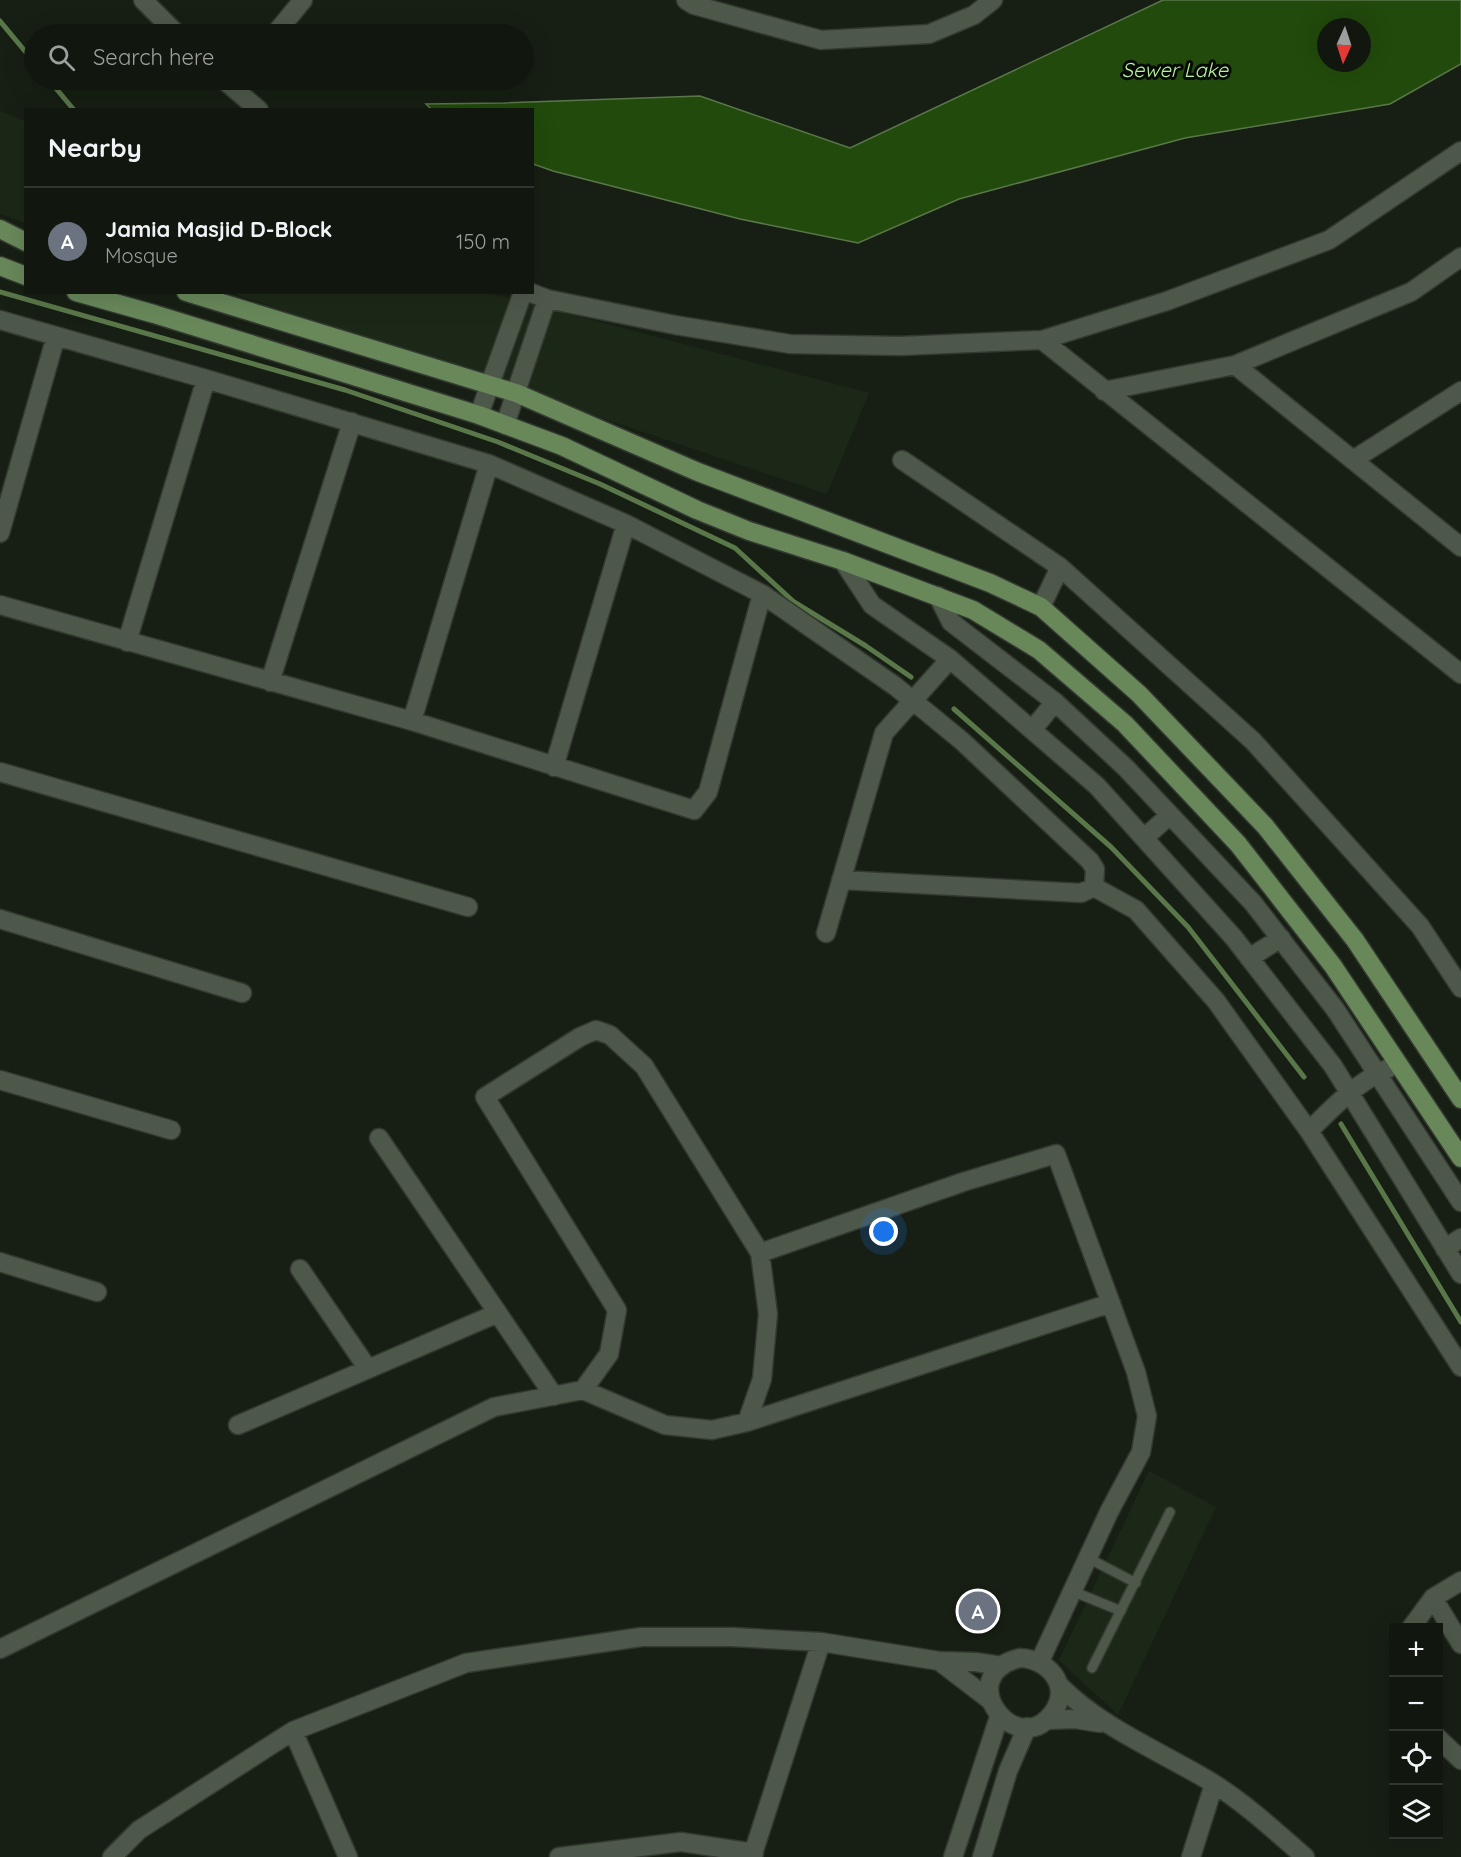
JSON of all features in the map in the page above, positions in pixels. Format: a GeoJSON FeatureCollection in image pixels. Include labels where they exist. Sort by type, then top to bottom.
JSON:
{"type":"FeatureCollection","features":[{"type":"Feature","properties":{"kind":"main road"},"geometry":{"type":"LineString","coordinates":[[0,230],[24,241]]}},
{"type":"Feature","properties":{"kind":"main road"},"geometry":{"type":"LineString","coordinates":[[0,266],[24,275]]}},
{"type":"Feature","properties":{"kind":"main road"},"geometry":{"type":"LineString","coordinates":[[83,294],[479,415],[562,446],[697,510],[749,531],[843,561],[973,610],[1039,650],[1125,724],[1238,844],[1333,966],[1461,1158]]}},
{"type":"Feature","properties":{"kind":"main road"},"geometry":{"type":"LineString","coordinates":[[193,294],[516,393],[698,472],[990,583],[1041,608],[1139,694],[1265,826],[1355,940],[1461,1099]]}},
{"type":"Feature","properties":{"kind":"street"},"geometry":{"type":"LineString","coordinates":[[283,24],[303,0]]}},
{"type":"Feature","properties":{"kind":"street"},"geometry":{"type":"LineString","coordinates":[[686,0],[694,5],[821,40],[929,34],[974,15],[993,0]]}},
{"type":"Feature","properties":{"kind":"street"},"geometry":{"type":"LineString","coordinates":[[152,3],[169,24]]}},
{"type":"Feature","properties":{"kind":"street"},"geometry":{"type":"LineString","coordinates":[[240,90],[257,108]]}},
{"type":"Feature","properties":{"kind":"street"},"geometry":{"type":"LineString","coordinates":[[534,294],[547,299],[675,326],[790,344],[900,346],[1042,340],[1167,301],[1329,240],[1461,151]]}},
{"type":"Feature","properties":{"kind":"street"},"geometry":{"type":"LineString","coordinates":[[1104,391],[1235,365],[1411,292],[1461,257]]}},
{"type":"Feature","properties":{"kind":"street"},"geometry":{"type":"LineString","coordinates":[[479,415],[522,294]]}},
{"type":"Feature","properties":{"kind":"street"},"geometry":{"type":"LineString","coordinates":[[505,425],[547,299]]}},
{"type":"Feature","properties":{"kind":"street"},"geometry":{"type":"LineString","coordinates":[[0,320],[489,464],[626,524],[762,594],[895,686],[962,741],[1090,861],[1095,869],[1094,887]]}},
{"type":"Feature","properties":{"kind":"street"},"geometry":{"type":"LineString","coordinates":[[0,533],[7,479],[56,336]]}},
{"type":"Feature","properties":{"kind":"street"},"geometry":{"type":"LineString","coordinates":[[1042,340],[1461,674]]}},
{"type":"Feature","properties":{"kind":"street"},"geometry":{"type":"LineString","coordinates":[[1235,365],[1461,547]]}},
{"type":"Feature","properties":{"kind":"street"},"geometry":{"type":"LineString","coordinates":[[128,642],[206,379]]}},
{"type":"Feature","properties":{"kind":"street"},"geometry":{"type":"LineString","coordinates":[[1353,460],[1461,391]]}},
{"type":"Feature","properties":{"kind":"street"},"geometry":{"type":"LineString","coordinates":[[270,682],[352,422]]}},
{"type":"Feature","properties":{"kind":"street"},"geometry":{"type":"LineString","coordinates":[[902,460],[1060,567],[1253,741],[1420,926],[1461,988]]}},
{"type":"Feature","properties":{"kind":"street"},"geometry":{"type":"LineString","coordinates":[[412,721],[489,464]]}},
{"type":"Feature","properties":{"kind":"street"},"geometry":{"type":"LineString","coordinates":[[554,767],[626,524]]}},
{"type":"Feature","properties":{"kind":"street"},"geometry":{"type":"LineString","coordinates":[[843,561],[872,605],[950,659],[1097,786],[1234,938],[1332,1066],[1461,1274]]}},
{"type":"Feature","properties":{"kind":"street"},"geometry":{"type":"LineString","coordinates":[[1041,608],[1060,567]]}},
{"type":"Feature","properties":{"kind":"street"},"geometry":{"type":"LineString","coordinates":[[0,605],[412,721],[694,810],[708,792],[762,594]]}},
{"type":"Feature","properties":{"kind":"street"},"geometry":{"type":"LineString","coordinates":[[938,596],[951,622],[1055,702],[1126,768],[1253,903],[1335,1009],[1461,1202]]}},
{"type":"Feature","properties":{"kind":"street"},"geometry":{"type":"LineString","coordinates":[[826,933],[884,733],[950,659]]}},
{"type":"Feature","properties":{"kind":"street"},"geometry":{"type":"LineString","coordinates":[[1032,730],[1055,702]]}},
{"type":"Feature","properties":{"kind":"street"},"geometry":{"type":"LineString","coordinates":[[0,772],[468,908]]}},
{"type":"Feature","properties":{"kind":"street"},"geometry":{"type":"LineString","coordinates":[[1144,838],[1170,815]]}},
{"type":"Feature","properties":{"kind":"street"},"geometry":{"type":"LineString","coordinates":[[841,880],[1081,893],[1094,887]]}},
{"type":"Feature","properties":{"kind":"street"},"geometry":{"type":"LineString","coordinates":[[1094,887],[1136,910],[1216,1001],[1309,1131],[1461,1367]]}},
{"type":"Feature","properties":{"kind":"street"},"geometry":{"type":"LineString","coordinates":[[0,919],[242,993]]}},
{"type":"Feature","properties":{"kind":"street"},"geometry":{"type":"LineString","coordinates":[[1249,958],[1281,938]]}},
{"type":"Feature","properties":{"kind":"street"},"geometry":{"type":"LineString","coordinates":[[583,1390],[609,1354],[617,1310],[485,1097],[580,1037],[596,1030],[610,1035],[644,1066],[760,1253],[768,1314],[762,1379],[747,1422]]}},
{"type":"Feature","properties":{"kind":"street"},"geometry":{"type":"LineString","coordinates":[[1309,1131],[1349,1092],[1378,1073],[1398,1064]]}},
{"type":"Feature","properties":{"kind":"street"},"geometry":{"type":"LineString","coordinates":[[0,1080],[171,1130]]}},
{"type":"Feature","properties":{"kind":"street"},"geometry":{"type":"LineString","coordinates":[[379,1138],[554,1396]]}},
{"type":"Feature","properties":{"kind":"street"},"geometry":{"type":"LineString","coordinates":[[760,1253],[963,1182],[1056,1154],[1136,1372],[1147,1416],[1141,1452],[1109,1512],[1040,1661]]}},
{"type":"Feature","properties":{"kind":"street"},"geometry":{"type":"LineString","coordinates":[[1445,1249],[1461,1238]]}},
{"type":"Feature","properties":{"kind":"street"},"geometry":{"type":"LineString","coordinates":[[0,1262],[98,1292]]}},
{"type":"Feature","properties":{"kind":"street"},"geometry":{"type":"LineString","coordinates":[[300,1269],[368,1369]]}},
{"type":"Feature","properties":{"kind":"street"},"geometry":{"type":"LineString","coordinates":[[0,1649],[494,1407],[583,1390],[665,1425],[712,1430],[747,1422],[1111,1303]]}},
{"type":"Feature","properties":{"kind":"street"},"geometry":{"type":"LineString","coordinates":[[238,1425],[498,1313]]}},
{"type":"Feature","properties":{"kind":"street"},"geometry":{"type":"LineString","coordinates":[[1415,1623],[1433,1598],[1461,1581]]}},
{"type":"Feature","properties":{"kind":"street"},"geometry":{"type":"LineString","coordinates":[[1433,1598],[1461,1644]]}},
{"type":"Feature","properties":{"kind":"street"},"geometry":{"type":"LineString","coordinates":[[112,1857],[139,1830],[292,1731],[466,1663],[641,1637],[732,1637],[821,1642],[939,1661],[975,1662],[1002,1666]]}},
{"type":"Feature","properties":{"kind":"street"},"geometry":{"type":"LineString","coordinates":[[560,1857],[681,1842],[753,1855],[821,1642]]}},
{"type":"Feature","properties":{"kind":"street"},"geometry":{"type":"LineString","coordinates":[[990,1700],[990,1687],[994,1675],[1002,1666],[1011,1660],[1020,1658],[1040,1661],[1050,1669],[1060,1686],[1075,1701],[1105,1724],[1156,1750],[1214,1784],[1305,1857]]}},
{"type":"Feature","properties":{"kind":"street"},"geometry":{"type":"LineString","coordinates":[[939,1661],[990,1700],[999,1717],[1017,1726],[1027,1727],[1046,1720],[1075,1719],[1105,1724]]}},
{"type":"Feature","properties":{"kind":"street"},"geometry":{"type":"LineString","coordinates":[[1046,1720],[1058,1703],[1060,1686]]}},
{"type":"Feature","properties":{"kind":"street"},"geometry":{"type":"LineString","coordinates":[[953,1857],[999,1717]]}},
{"type":"Feature","properties":{"kind":"street"},"geometry":{"type":"LineString","coordinates":[[982,1857],[1008,1771],[1027,1727]]}},
{"type":"Feature","properties":{"kind":"street"},"geometry":{"type":"LineString","coordinates":[[292,1731],[348,1857]]}},
{"type":"Feature","properties":{"kind":"street"},"geometry":{"type":"LineString","coordinates":[[1443,1743],[1461,1760]]}},
{"type":"Feature","properties":{"kind":"street"},"geometry":{"type":"LineString","coordinates":[[1191,1857],[1214,1784]]}},
{"type":"Feature","properties":{"kind":"lane"},"geometry":{"type":"LineString","coordinates":[[1092,1668],[1170,1512]]}},
{"type":"Feature","properties":{"kind":"lane"},"geometry":{"type":"LineString","coordinates":[[1088,1558],[1136,1583]]}},
{"type":"Feature","properties":{"kind":"lane"},"geometry":{"type":"LineString","coordinates":[[1072,1591],[1121,1611]]}},
{"type":"Feature","properties":{"kind":"shaded area"},"geometry":{"type":"Polygon","coordinates":[[[0,111],[24,121],[24,223],[0,214],[0,111]]]}},
{"type":"Feature","properties":{"kind":"shaded area"},"geometry":{"type":"Polygon","coordinates":[[[235,294],[493,294],[869,393],[827,494],[235,294]]]}},
{"type":"Feature","properties":{"kind":"shaded area"},"geometry":{"type":"Polygon","coordinates":[[[1149,1471],[1216,1507],[1118,1715],[1059,1660],[1149,1471]]]}},
{"type":"Feature","properties":{"kind":"water","name":"Sewer Lake"},"geometry":{"type":"Polygon","coordinates":[[[1163,0],[1461,0],[1461,64],[1390,104],[1185,138],[959,199],[858,243],[740,219],[534,164],[534,108],[430,108],[426,104],[700,96],[850,148],[1163,0]]]}},
{"type":"Feature","properties":{"kind":"waterway"},"geometry":{"type":"LineString","coordinates":[[0,21],[24,50]]}},
{"type":"Feature","properties":{"kind":"waterway"},"geometry":{"type":"LineString","coordinates":[[57,90],[72,108]]}},
{"type":"Feature","properties":{"kind":"waterway"},"geometry":{"type":"LineString","coordinates":[[0,292],[345,390],[498,442],[600,484],[735,548],[794,602],[866,646],[911,677]]}},
{"type":"Feature","properties":{"kind":"waterway"},"geometry":{"type":"LineString","coordinates":[[954,709],[1111,847],[1188,927],[1304,1077]]}},
{"type":"Feature","properties":{"kind":"waterway"},"geometry":{"type":"LineString","coordinates":[[1341,1124],[1461,1322]]}},
{"type":"Feature","properties":{"kind":"place","name":"Jamia Masjid D-Block"},"geometry":{"type":"Point","coordinates":[978,1611]}}]}
